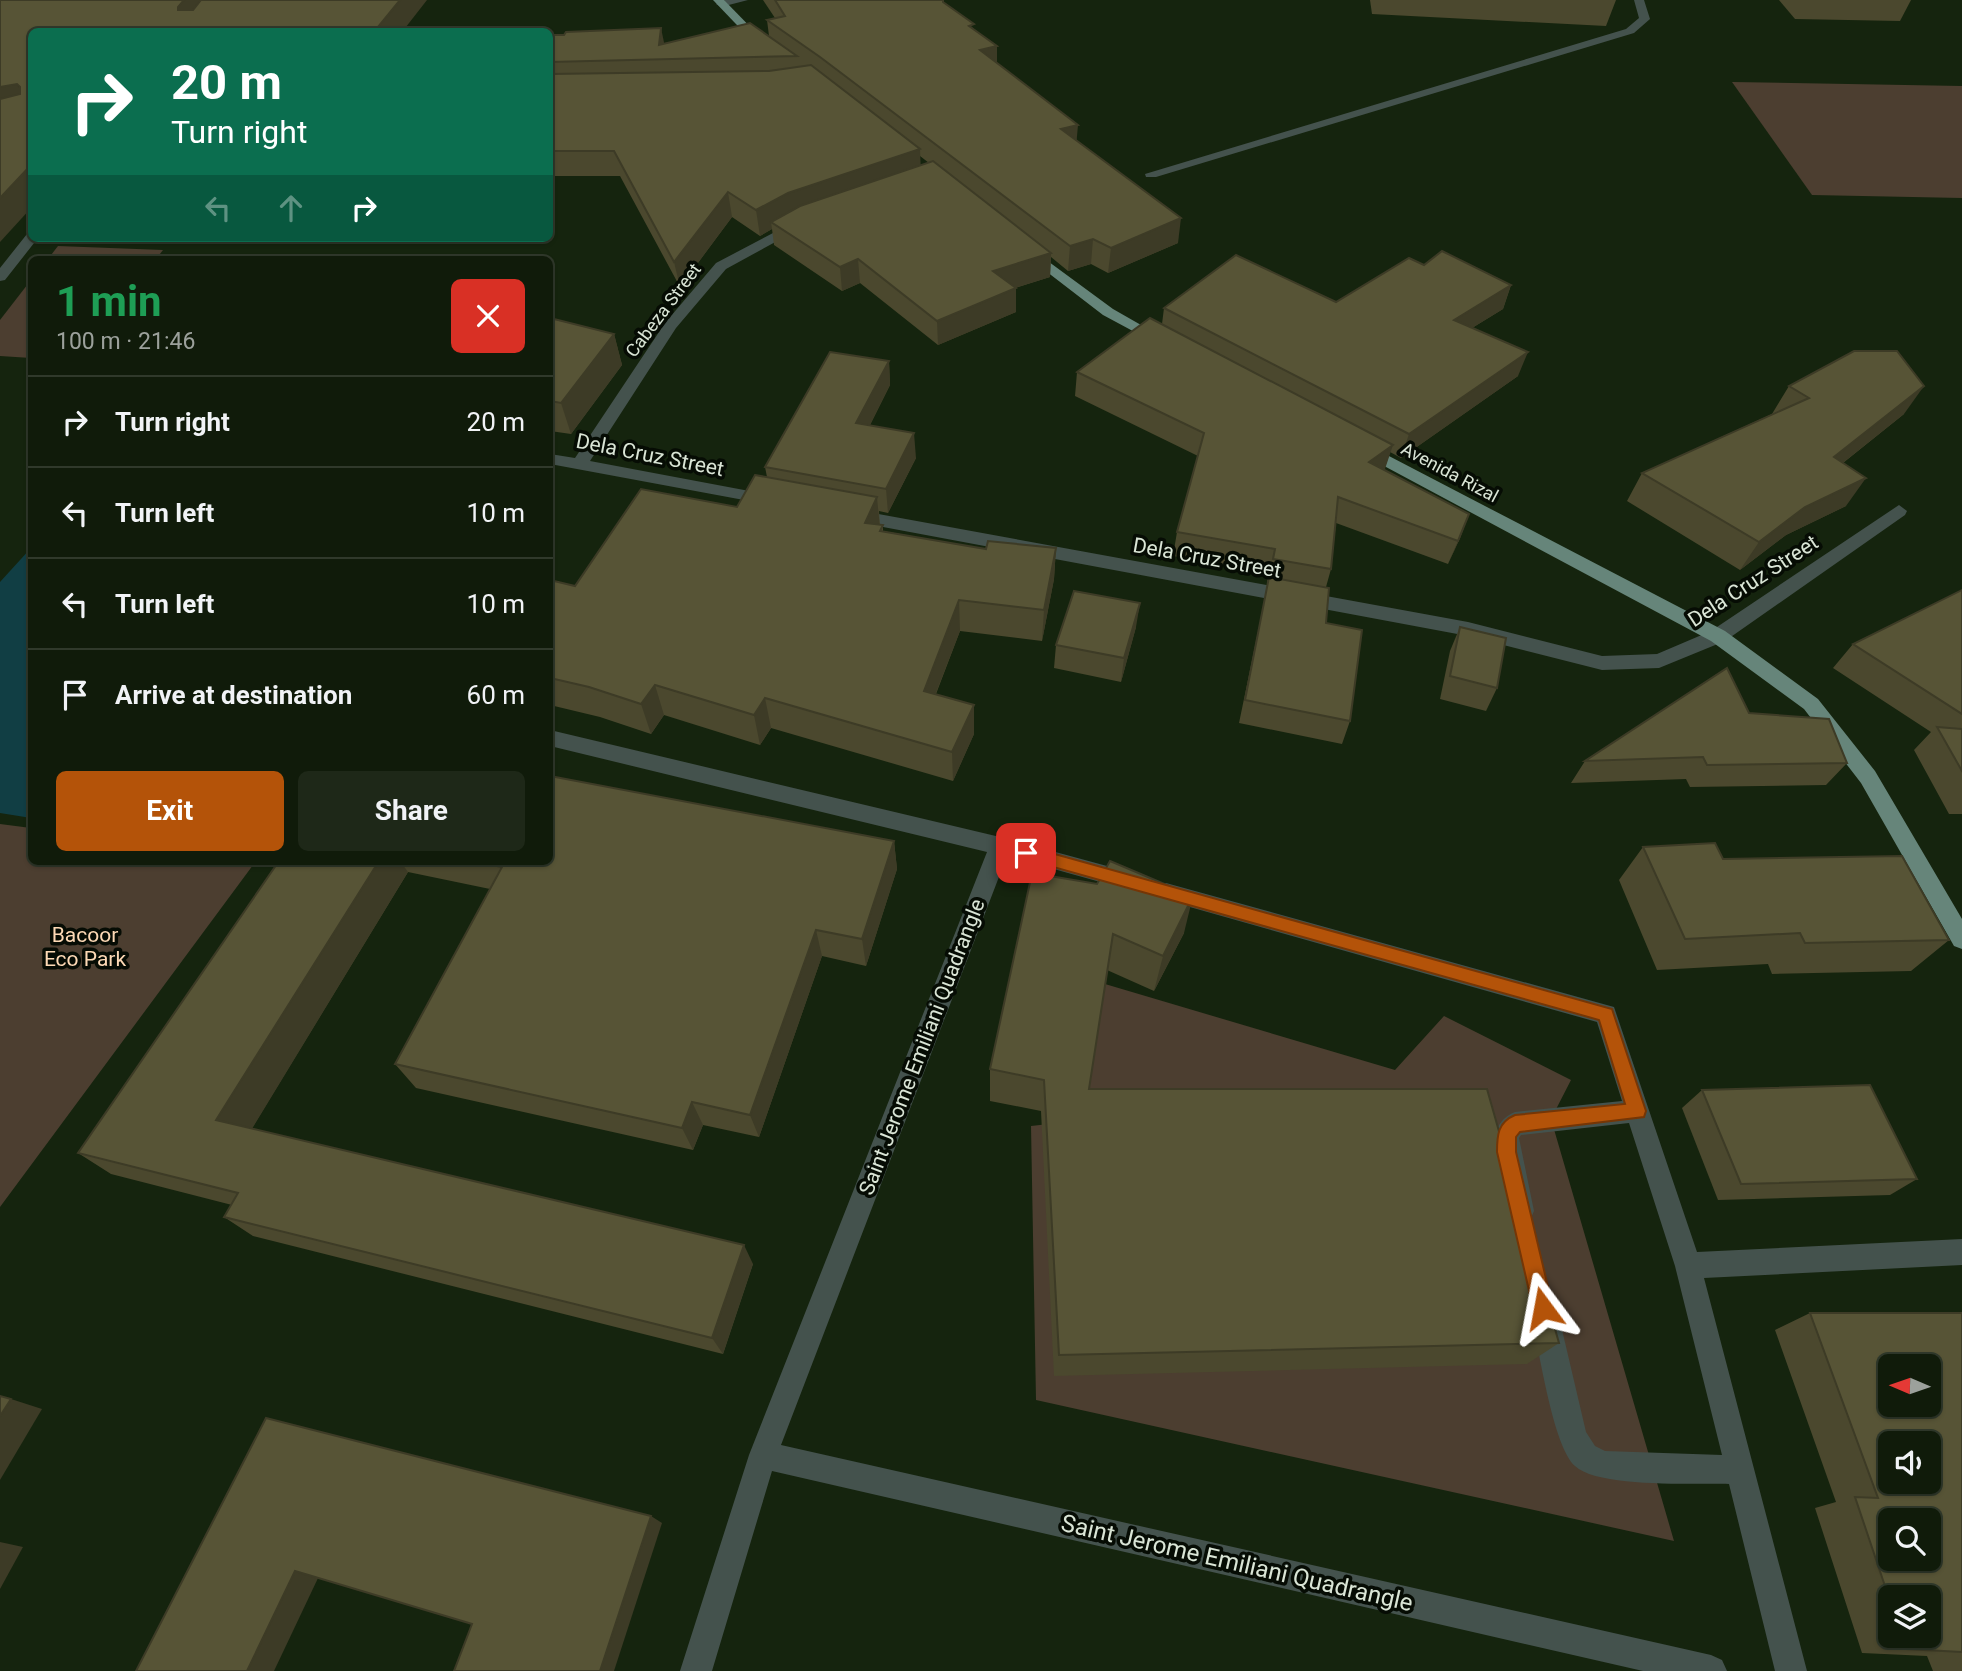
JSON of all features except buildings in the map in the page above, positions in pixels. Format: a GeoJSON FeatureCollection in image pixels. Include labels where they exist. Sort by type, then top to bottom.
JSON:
{"type":"FeatureCollection","features":[{"type":"Feature","properties":{"kind":"main road"},"geometry":{"type":"LineString","coordinates":[[720,2],[768,49]]}},
{"type":"Feature","properties":{"kind":"main road"},"geometry":{"type":"LineString","coordinates":[[1021,244],[1108,312],[1181,351]]}},
{"type":"Feature","properties":{"kind":"main road","name":"Avenida Rizal"},"geometry":{"type":"LineString","coordinates":[[1352,442],[1718,636],[1811,704],[1868,777],[1962,939]]}},
{"type":"Feature","properties":{"kind":"street"},"geometry":{"type":"LineString","coordinates":[[720,2],[743,0]]}},
{"type":"Feature","properties":{"kind":"street"},"geometry":{"type":"LineString","coordinates":[[1152,174],[1630,31],[1644,19],[1639,0]]}},
{"type":"Feature","properties":{"kind":"street","name":"Cabeza Street"},"geometry":{"type":"LineString","coordinates":[[579,465],[670,326],[721,265],[809,220]]}},
{"type":"Feature","properties":{"kind":"street"},"geometry":{"type":"LineString","coordinates":[[0,277],[28,242]]}},
{"type":"Feature","properties":{"kind":"street","name":"Dela Cruz Street"},"geometry":{"type":"LineString","coordinates":[[553,460],[784,503]]}},
{"type":"Feature","properties":{"kind":"street","name":"Dela Cruz Street"},"geometry":{"type":"LineString","coordinates":[[839,513],[1468,629],[1601,663],[1659,661],[1718,636],[1899,510]]}},
{"type":"Feature","properties":{"kind":"street"},"geometry":{"type":"LineString","coordinates":[[553,739],[1000,846],[1606,1014],[1688,1266],[1791,1671]]}},
{"type":"Feature","properties":{"kind":"street","name":"Saint Jerome Emiliani Quadrangle"},"geometry":{"type":"LineString","coordinates":[[696,1671],[763,1455],[1000,846]]}},
{"type":"Feature","properties":{"kind":"street"},"geometry":{"type":"LineString","coordinates":[[1525,1230],[1507,1152],[1506,1134],[1515,1124],[1637,1111]]}},
{"type":"Feature","properties":{"kind":"street"},"geometry":{"type":"LineString","coordinates":[[1688,1266],[1962,1252]]}},
{"type":"Feature","properties":{"kind":"street"},"geometry":{"type":"LineString","coordinates":[[1540,1295],[1573,1438],[1585,1456],[1604,1465],[1740,1470]]}},
{"type":"Feature","properties":{"kind":"street","name":"Saint Jerome Emiliani Quadrangle"},"geometry":{"type":"LineString","coordinates":[[763,1455],[1711,1671]]}},
{"type":"Feature","properties":{"kind":"green space"},"geometry":{"type":"Polygon","coordinates":[[[1732,82],[1962,86],[1962,198],[1812,195],[1732,82]]]}},
{"type":"Feature","properties":{"kind":"green space"},"geometry":{"type":"Polygon","coordinates":[[[58,246],[163,250],[158,256],[50,256],[58,246]]]}},
{"type":"Feature","properties":{"kind":"green space"},"geometry":{"type":"Polygon","coordinates":[[[28,284],[28,358],[0,356],[0,320],[28,284]]]}},
{"type":"Feature","properties":{"kind":"green space","name":"Bacoor Eco Park"},"geometry":{"type":"Polygon","coordinates":[[[0,824],[28,828],[28,865],[253,865],[0,1207],[0,824]]]}},
{"type":"Feature","properties":{"kind":"green space"},"geometry":{"type":"Polygon","coordinates":[[[1105,984],[1395,1070],[1444,1016],[1571,1080],[1551,1119],[1674,1541],[1036,1400],[1031,1126],[1084,1120],[1105,984]]]}},
{"type":"Feature","properties":{"kind":"water"},"geometry":{"type":"Polygon","coordinates":[[[28,551],[28,818],[0,813],[0,582],[28,551]]]}},
{"type":"Feature","properties":{"kind":"route"},"geometry":{"type":"LineString","coordinates":[[1026,853],[1606,1014],[1637,1111],[1515,1124],[1506,1134],[1507,1152],[1543,1308]]}}]}
